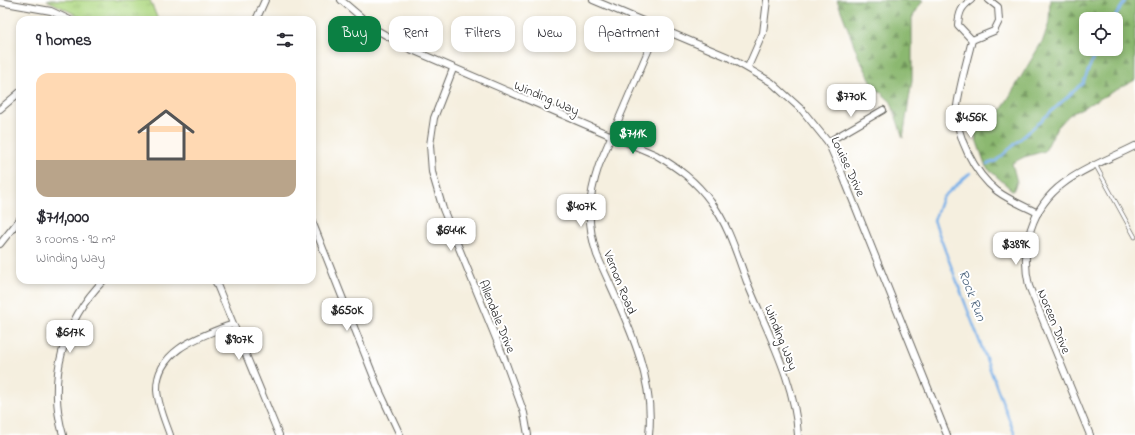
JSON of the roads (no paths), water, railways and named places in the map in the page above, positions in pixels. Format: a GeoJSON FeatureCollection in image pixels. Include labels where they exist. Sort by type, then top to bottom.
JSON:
{"type":"FeatureCollection","features":[{"type":"Feature","properties":{"kind":"street"},"geometry":{"type":"LineString","coordinates":[[258,16],[265,0]]}},
{"type":"Feature","properties":{"kind":"street","name":"Winding Way"},"geometry":{"type":"LineString","coordinates":[[341,0],[370,25],[390,39],[453,69],[656,155],[672,165],[700,188],[720,216],[784,372],[797,415],[798,435]]}},
{"type":"Feature","properties":{"kind":"street","name":"Louise Drive"},"geometry":{"type":"LineString","coordinates":[[593,0],[631,16]]}},
{"type":"Feature","properties":{"kind":"street"},"geometry":{"type":"LineString","coordinates":[[748,67],[763,33],[767,0]]}},
{"type":"Feature","properties":{"kind":"street"},"geometry":{"type":"LineString","coordinates":[[971,0],[963,5],[959,14],[958,25],[972,40]]}},
{"type":"Feature","properties":{"kind":"street"},"geometry":{"type":"LineString","coordinates":[[972,40],[994,31],[999,21],[998,7],[989,0]]}},
{"type":"Feature","properties":{"kind":"street"},"geometry":{"type":"LineString","coordinates":[[0,2],[31,7],[55,16]]}},
{"type":"Feature","properties":{"kind":"street","name":"Louise Drive"},"geometry":{"type":"LineString","coordinates":[[674,35],[748,67],[788,96],[802,110],[828,142],[947,435]]}},
{"type":"Feature","properties":{"kind":"street"},"geometry":{"type":"LineString","coordinates":[[972,40],[957,105],[957,126],[960,135],[987,182],[1005,196],[1038,213]]}},
{"type":"Feature","properties":{"kind":"street","name":"Vernon Road"},"geometry":{"type":"LineString","coordinates":[[648,52],[611,136],[593,183],[589,216],[590,231],[597,255],[644,372],[649,407],[649,435]]}},
{"type":"Feature","properties":{"kind":"street","name":"Allendale Drive"},"geometry":{"type":"LineString","coordinates":[[453,69],[434,118],[430,145],[432,172],[443,209],[524,413],[528,435]]}},
{"type":"Feature","properties":{"kind":"street"},"geometry":{"type":"LineString","coordinates":[[0,109],[16,95]]}},
{"type":"Feature","properties":{"kind":"street"},"geometry":{"type":"LineString","coordinates":[[828,142],[883,110]]}},
{"type":"Feature","properties":{"kind":"street","name":"Noreen Drive"},"geometry":{"type":"LineString","coordinates":[[1090,435],[1029,286],[1026,271],[1026,249],[1030,232],[1038,213],[1054,191],[1064,182],[1135,146]]}},
{"type":"Feature","properties":{"kind":"street"},"geometry":{"type":"LineString","coordinates":[[0,244],[16,224]]}},
{"type":"Feature","properties":{"kind":"street"},"geometry":{"type":"LineString","coordinates":[[316,231],[379,390],[400,435]]}},
{"type":"Feature","properties":{"kind":"street"},"geometry":{"type":"LineString","coordinates":[[63,435],[57,397],[58,370],[61,352],[72,324],[83,304],[100,284]]}},
{"type":"Feature","properties":{"kind":"street"},"geometry":{"type":"LineString","coordinates":[[217,284],[279,435]]}},
{"type":"Feature","properties":{"kind":"street"},"geometry":{"type":"LineString","coordinates":[[170,435],[157,390],[158,382],[166,363],[184,344],[233,324]]}},
{"type":"Feature","properties":{"kind":"lane"},"geometry":{"type":"LineString","coordinates":[[1096,166],[1135,237]]}},
{"type":"Feature","properties":{"kind":"waterway","name":"Rock Run"},"geometry":{"type":"LineString","coordinates":[[1118,12],[1126,0]]}},
{"type":"Feature","properties":{"kind":"waterway","name":"Rock Run"},"geometry":{"type":"LineString","coordinates":[[987,164],[996,161],[1083,83],[1094,56]]}},
{"type":"Feature","properties":{"kind":"waterway","name":"Rock Run"},"geometry":{"type":"LineString","coordinates":[[970,173],[942,198],[934,221],[1015,435]]}}]}
